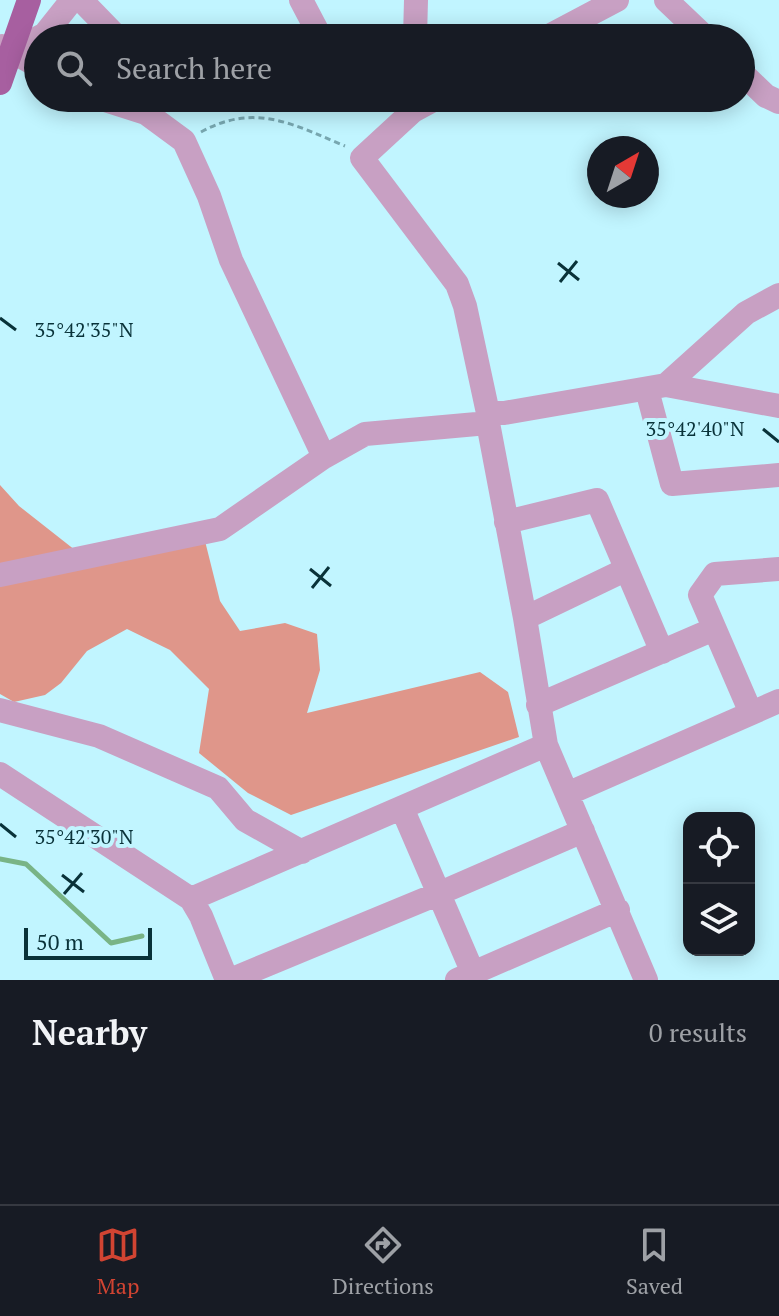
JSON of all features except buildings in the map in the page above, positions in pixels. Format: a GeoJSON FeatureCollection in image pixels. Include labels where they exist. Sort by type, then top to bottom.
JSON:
{"type":"FeatureCollection","features":[{"type":"Feature","properties":{"kind":"main road"},"geometry":{"type":"LineString","coordinates":[[0,83],[6,48],[29,0]]}},
{"type":"Feature","properties":{"kind":"street"},"geometry":{"type":"LineString","coordinates":[[53,24],[72,0]]}},
{"type":"Feature","properties":{"kind":"street"},"geometry":{"type":"LineString","coordinates":[[81,0],[104,24]]}},
{"type":"Feature","properties":{"kind":"street"},"geometry":{"type":"LineString","coordinates":[[301,0],[314,24]]}},
{"type":"Feature","properties":{"kind":"street"},"geometry":{"type":"LineString","coordinates":[[415,24],[416,0]]}},
{"type":"Feature","properties":{"kind":"street"},"geometry":{"type":"LineString","coordinates":[[572,24],[617,0]]}},
{"type":"Feature","properties":{"kind":"street"},"geometry":{"type":"LineString","coordinates":[[666,0],[691,24]]}},
{"type":"Feature","properties":{"kind":"street"},"geometry":{"type":"LineString","coordinates":[[6,48],[24,58]]}},
{"type":"Feature","properties":{"kind":"street"},"geometry":{"type":"LineString","coordinates":[[755,85],[766,96],[779,102]]}},
{"type":"Feature","properties":{"kind":"street"},"geometry":{"type":"LineString","coordinates":[[143,112],[184,141],[209,196],[231,260],[324,457]]}},
{"type":"Feature","properties":{"kind":"street"},"geometry":{"type":"LineString","coordinates":[[406,112],[362,158],[457,284],[465,306],[546,745],[646,980]]}},
{"type":"Feature","properties":{"kind":"street"},"geometry":{"type":"LineString","coordinates":[[656,388],[746,313],[779,295]]}},
{"type":"Feature","properties":{"kind":"street"},"geometry":{"type":"LineString","coordinates":[[0,575],[220,529],[324,457],[365,434],[488,418],[597,395],[656,388],[779,406]]}},
{"type":"Feature","properties":{"kind":"street"},"geometry":{"type":"LineString","coordinates":[[656,388],[672,484],[779,475]]}},
{"type":"Feature","properties":{"kind":"street"},"geometry":{"type":"LineString","coordinates":[[506,522],[597,500],[662,652]]}},
{"type":"Feature","properties":{"kind":"street"},"geometry":{"type":"LineString","coordinates":[[751,713],[700,595],[715,574],[779,569]]}},
{"type":"Feature","properties":{"kind":"street"},"geometry":{"type":"LineString","coordinates":[[525,618],[625,570]]}},
{"type":"Feature","properties":{"kind":"street"},"geometry":{"type":"LineString","coordinates":[[538,705],[714,629]]}},
{"type":"Feature","properties":{"kind":"street"},"geometry":{"type":"LineString","coordinates":[[567,794],[779,701]]}},
{"type":"Feature","properties":{"kind":"street"},"geometry":{"type":"LineString","coordinates":[[2,714],[99,736],[218,788],[245,820],[302,852]]}},
{"type":"Feature","properties":{"kind":"street"},"geometry":{"type":"LineString","coordinates":[[191,899],[546,745]]}},
{"type":"Feature","properties":{"kind":"street"},"geometry":{"type":"LineString","coordinates":[[0,774],[191,899],[228,980],[583,831]]}},
{"type":"Feature","properties":{"kind":"street"},"geometry":{"type":"LineString","coordinates":[[402,808],[440,893],[469,978],[618,910]]}},
{"type":"Feature","properties":{"kind":"path"},"geometry":{"type":"LineString","coordinates":[[184,141],[211,126],[254,115],[295,125],[349,148],[362,158]]}},
{"type":"Feature","properties":{"kind":"shaded area"},"geometry":{"type":"Polygon","coordinates":[[[0,485],[19,506],[94,565],[205,541],[220,601],[240,631],[285,623],[317,634],[320,670],[307,713],[480,672],[508,692],[519,737],[291,815],[248,793],[199,753],[209,689],[170,650],[127,629],[87,651],[61,683],[45,695],[14,702],[0,694],[0,485]]]}},
{"type":"Feature","properties":{"kind":"waterway"},"geometry":{"type":"LineString","coordinates":[[0,859],[26,864],[111,943],[142,936]]}}]}
